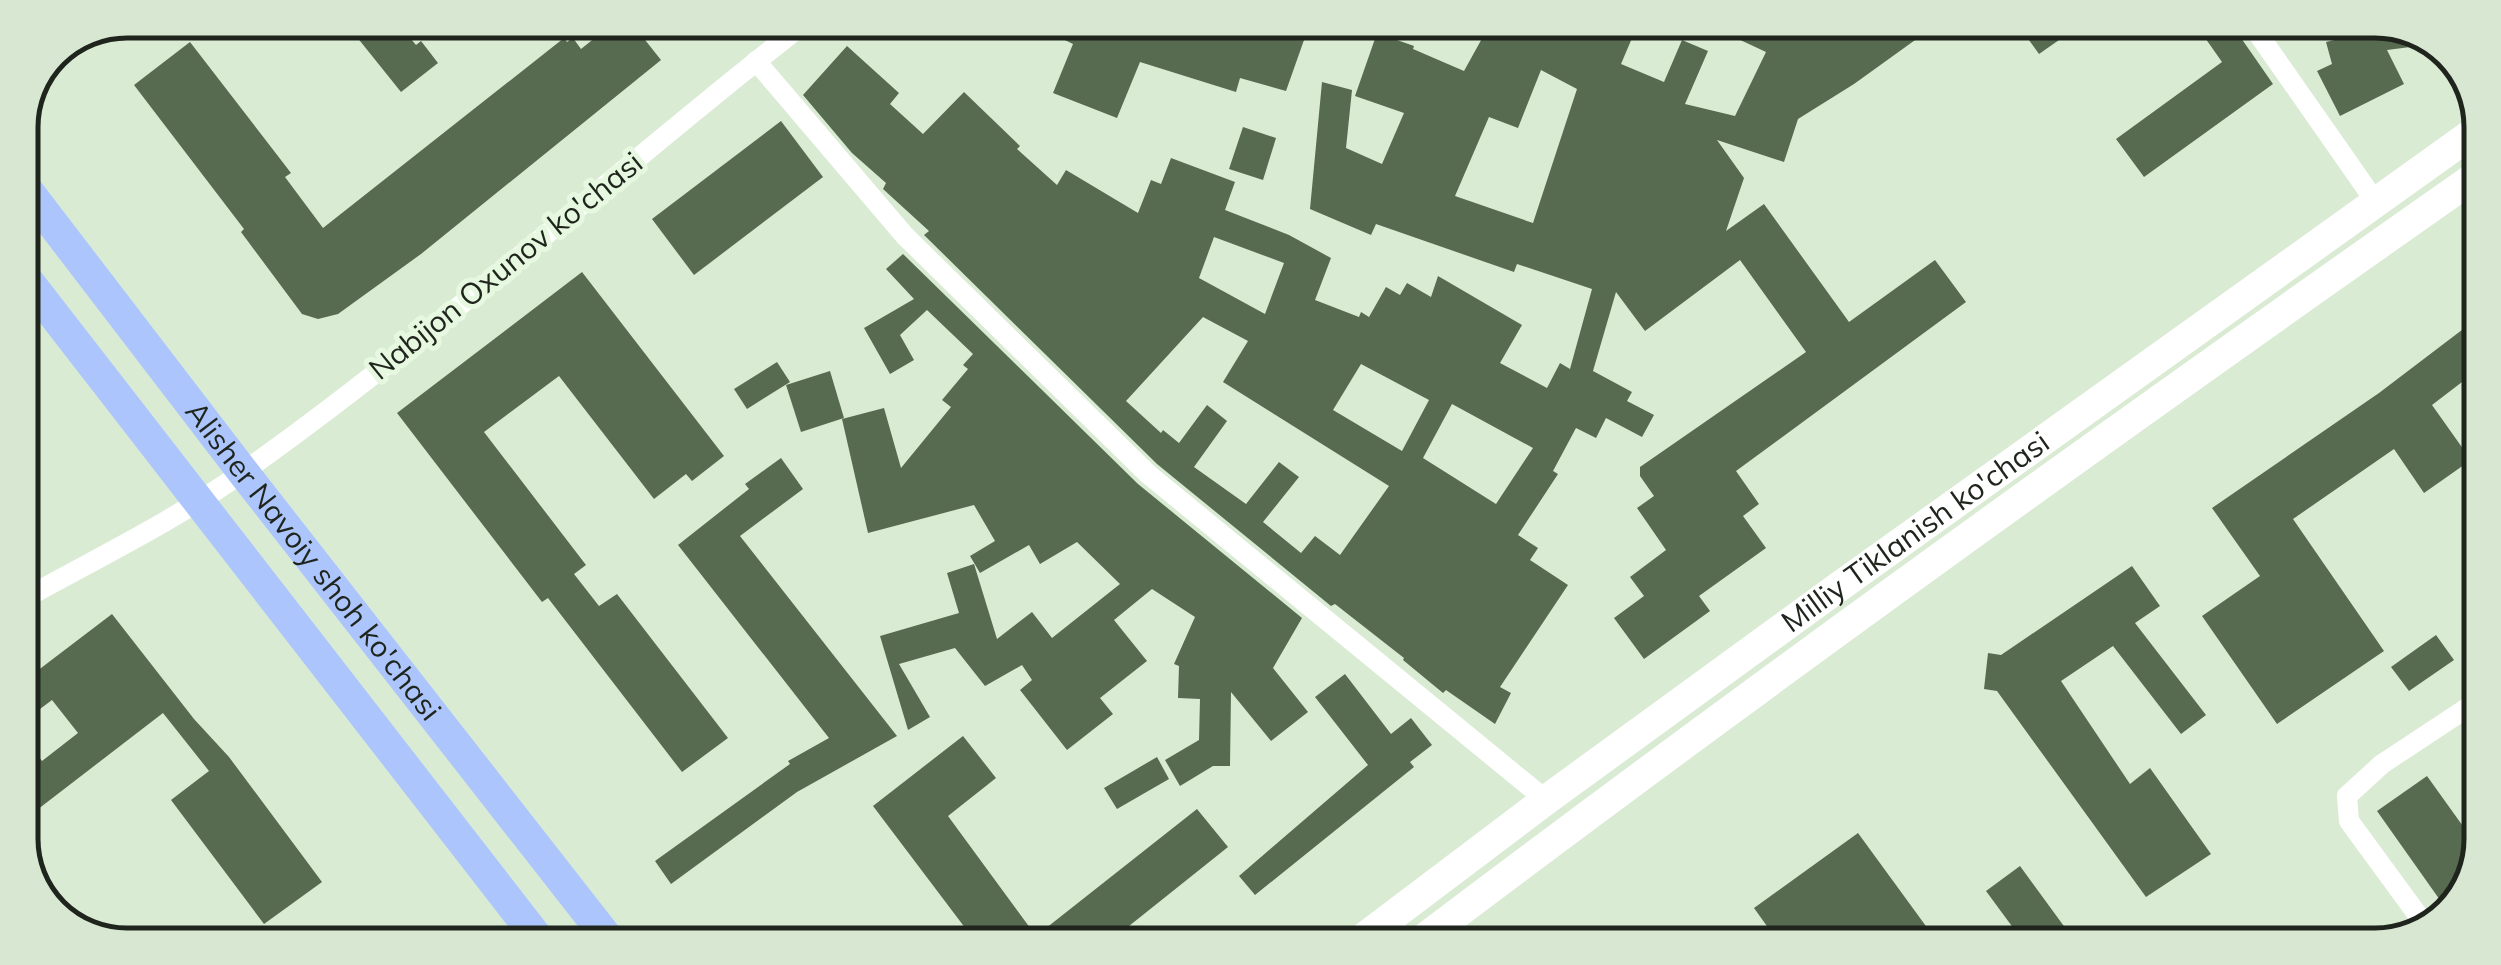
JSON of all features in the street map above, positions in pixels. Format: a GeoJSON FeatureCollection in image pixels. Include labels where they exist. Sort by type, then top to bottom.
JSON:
{"type":"FeatureCollection","features":[{"type":"Feature","properties":{"kind":"main road","name":"Milliy Tiklanish ko'chasi"},"geometry":{"type":"LineString","coordinates":[[1379,928],[1546,800],[2463,139]]}},
{"type":"Feature","properties":{"kind":"main road","name":"Milliy Tiklanish ko'chasi"},"geometry":{"type":"LineString","coordinates":[[1437,928],[2116,429],[2463,185]]}},
{"type":"Feature","properties":{"kind":"main road","name":"Alisher Navoiy shoh ko'chasi"},"geometry":{"type":"LineString","coordinates":[[38,204],[601,928]]}},
{"type":"Feature","properties":{"kind":"main road","name":"Alisher Navoiy shoh ko'chasi"},"geometry":{"type":"LineString","coordinates":[[38,293],[531,928]]}},
{"type":"Feature","properties":{"kind":"main road"},"geometry":{"type":"LineString","coordinates":[[2096,400],[2116,429]]}},
{"type":"Feature","properties":{"kind":"main road"},"geometry":{"type":"LineString","coordinates":[[1840,586],[1860,616]]}},
{"type":"Feature","properties":{"kind":"street","name":"Nabijon Oxunov ko'chasi"},"geometry":{"type":"LineString","coordinates":[[38,591],[243,472],[450,316],[785,38]]}},
{"type":"Feature","properties":{"kind":"street"},"geometry":{"type":"LineString","coordinates":[[2260,38],[2375,201]]}},
{"type":"Feature","properties":{"kind":"street"},"geometry":{"type":"LineString","coordinates":[[756,61],[906,236],[1148,474],[1546,800]]}},
{"type":"Feature","properties":{"kind":"street"},"geometry":{"type":"LineString","coordinates":[[2419,916],[2349,820],[2347,796],[2382,764],[2464,710]]}},
{"type":"Feature","properties":{"kind":"building"},"geometry":{"type":"Polygon","coordinates":[[[358,38],[410,38],[416,45],[421,41],[438,63],[401,92],[358,38]]]}},
{"type":"Feature","properties":{"kind":"building"},"geometry":{"type":"Polygon","coordinates":[[[564,38],[567,42],[573,38],[581,49],[595,38],[644,38],[661,60],[421,254],[338,314],[318,319],[302,314],[241,232],[244,229],[134,85],[190,42],[291,173],[285,177],[323,228],[564,38]]]}},
{"type":"Feature","properties":{"kind":"building"},"geometry":{"type":"Polygon","coordinates":[[[1061,38],[1305,38],[1286,91],[1240,78],[1236,92],[1140,62],[1117,118],[1053,93],[1073,44],[1061,38]]]}},
{"type":"Feature","properties":{"kind":"building"},"geometry":{"type":"Polygon","coordinates":[[[1375,38],[1391,38],[1414,46],[1413,49],[1464,71],[1482,38],[1632,38],[1621,64],[1664,82],[1682,40],[1708,51],[1685,104],[1735,116],[1766,52],[1736,38],[1918,38],[1798,119],[1784,162],[1717,140],[1744,178],[1726,231],[1764,204],[1849,322],[1935,260],[1966,302],[1736,471],[1759,504],[1743,516],[1766,548],[1699,596],[1710,611],[1644,659],[1614,618],[1644,596],[1630,577],[1666,550],[1637,508],[1654,496],[1640,476],[1640,467],[1806,352],[1740,260],[1645,331],[1616,292],[1593,371],[1632,392],[1627,401],[1654,415],[1642,437],[1606,418],[1596,438],[1576,428],[1553,471],[1558,474],[1518,535],[1538,548],[1530,560],[1568,585],[1500,687],[1511,693],[1495,724],[1446,690],[1443,693],[1157,464],[924,235],[929,231],[883,189],[886,183],[852,153],[803,95],[847,46],[899,93],[890,104],[923,134],[964,92],[1057,185],[1066,170],[1138,213],[1151,180],[1161,184],[1171,158],[1235,182],[1225,210],[1289,235],[1331,258],[1315,300],[1359,317],[1361,312],[1369,317],[1386,287],[1400,295],[1407,283],[1431,297],[1438,276],[1522,325],[1500,363],[1547,388],[1560,363],[1570,369],[1592,289],[1517,264],[1514,272],[1376,224],[1371,235],[1310,209],[1322,82],[1352,90],[1346,148],[1382,164],[1404,113],[1355,96],[1375,38]],[[1541,70],[1518,128],[1489,117],[1455,196],[1533,223],[1577,89],[1541,70]],[[1214,237],[1199,278],[1265,314],[1284,263],[1214,237]],[[1203,317],[1126,401],[1161,433],[1163,430],[1179,443],[1207,405],[1227,421],[1194,467],[1246,504],[1279,462],[1299,477],[1263,522],[1301,553],[1315,536],[1340,555],[1389,486],[1223,382],[1248,341],[1203,317]],[[1361,364],[1333,410],[1402,451],[1429,400],[1361,364]],[[1452,404],[1423,458],[1496,504],[1533,448],[1452,404]]]}},
{"type":"Feature","properties":{"kind":"building"},"geometry":{"type":"Polygon","coordinates":[[[2027,38],[2058,38],[2059,40],[2039,54],[2027,38]]]}},
{"type":"Feature","properties":{"kind":"building"},"geometry":{"type":"Polygon","coordinates":[[[2205,38],[2241,38],[2273,84],[2144,177],[2116,139],[2222,62],[2205,38]]]}},
{"type":"Feature","properties":{"kind":"building"},"geometry":{"type":"Polygon","coordinates":[[[2386,38],[2413,47],[2387,50],[2404,84],[2340,116],[2317,71],[2332,64],[2326,42],[2386,38]]]}},
{"type":"Feature","properties":{"kind":"building"},"geometry":{"type":"Polygon","coordinates":[[[781,121],[823,177],[694,275],[652,219],[781,121]]]}},
{"type":"Feature","properties":{"kind":"building"},"geometry":{"type":"Polygon","coordinates":[[[1243,127],[1276,138],[1263,180],[1229,169],[1243,127]]]}},
{"type":"Feature","properties":{"kind":"building"},"geometry":{"type":"Polygon","coordinates":[[[903,254],[1138,484],[1302,618],[1273,668],[1308,712],[1271,741],[1231,692],[1230,766],[1213,766],[1180,786],[1165,760],[1199,740],[1200,699],[1178,698],[1179,666],[1174,664],[1195,617],[1152,589],[1114,620],[1147,661],[1100,698],[1113,714],[1067,750],[1020,690],[1032,680],[1022,665],[985,686],[955,648],[899,664],[930,717],[908,730],[880,636],[959,613],[947,573],[974,564],[997,639],[1032,612],[1052,638],[1120,584],[1077,542],[1040,564],[1029,545],[980,573],[970,556],[995,541],[974,505],[868,533],[842,419],[884,408],[901,468],[951,407],[942,400],[968,369],[963,365],[973,354],[927,310],[900,335],[914,360],[890,374],[864,328],[914,299],[886,269],[903,254]]]}},
{"type":"Feature","properties":{"kind":"building"},"geometry":{"type":"Polygon","coordinates":[[[582,272],[724,456],[692,481],[686,474],[654,499],[559,376],[484,432],[586,565],[574,574],[599,606],[617,594],[728,738],[682,772],[548,598],[542,602],[397,413],[582,272]]]}},
{"type":"Feature","properties":{"kind":"building"},"geometry":{"type":"Polygon","coordinates":[[[2463,329],[2463,381],[2432,405],[2463,449],[2463,465],[2424,493],[2394,449],[2293,519],[2384,651],[2277,724],[2202,616],[2260,576],[2212,508],[2379,393],[2463,329]]]}},
{"type":"Feature","properties":{"kind":"building"},"geometry":{"type":"Polygon","coordinates":[[[777,362],[790,382],[747,409],[734,389],[777,362]]]}},
{"type":"Feature","properties":{"kind":"building"},"geometry":{"type":"Polygon","coordinates":[[[830,371],[844,418],[801,432],[786,385],[830,371]]]}},
{"type":"Feature","properties":{"kind":"building"},"geometry":{"type":"Polygon","coordinates":[[[781,458],[803,489],[740,536],[897,736],[797,792],[671,884],[655,861],[790,764],[788,761],[829,738],[678,545],[749,489],[745,484],[781,458]]]}},
{"type":"Feature","properties":{"kind":"building"},"geometry":{"type":"Polygon","coordinates":[[[2132,566],[2160,606],[2135,623],[2206,715],[2181,734],[2113,646],[2061,681],[2130,784],[2150,768],[2211,854],[2146,897],[1997,691],[1984,689],[1988,653],[2001,655],[2132,566]]]}},
{"type":"Feature","properties":{"kind":"building"},"geometry":{"type":"Polygon","coordinates":[[[112,614],[194,719],[229,757],[322,882],[264,924],[171,800],[209,771],[163,713],[38,809],[38,756],[42,761],[78,733],[52,700],[38,710],[38,670],[112,614]]]}},
{"type":"Feature","properties":{"kind":"building"},"geometry":{"type":"Polygon","coordinates":[[[2436,635],[2454,660],[2409,691],[2391,667],[2436,635]]]}},
{"type":"Feature","properties":{"kind":"building"},"geometry":{"type":"Polygon","coordinates":[[[1345,674],[1391,734],[1411,718],[1432,745],[1410,762],[1414,767],[1255,895],[1239,876],[1368,765],[1315,697],[1345,674]]]}},
{"type":"Feature","properties":{"kind":"building"},"geometry":{"type":"Polygon","coordinates":[[[963,736],[996,778],[948,816],[1030,928],[965,928],[873,806],[963,736]]]}},
{"type":"Feature","properties":{"kind":"building"},"geometry":{"type":"Polygon","coordinates":[[[1157,757],[1169,779],[1117,809],[1104,788],[1157,757]]]}},
{"type":"Feature","properties":{"kind":"building"},"geometry":{"type":"Polygon","coordinates":[[[2427,776],[2464,828],[2459,867],[2439,899],[2377,811],[2427,776]]]}},
{"type":"Feature","properties":{"kind":"building"},"geometry":{"type":"Polygon","coordinates":[[[1197,809],[1228,847],[1127,928],[1046,928],[1197,809]]]}},
{"type":"Feature","properties":{"kind":"building"},"geometry":{"type":"Polygon","coordinates":[[[1858,833],[1927,928],[1768,928],[1754,908],[1858,833]]]}},
{"type":"Feature","properties":{"kind":"building"},"geometry":{"type":"Polygon","coordinates":[[[2020,866],[2065,928],[2013,928],[1986,891],[2020,866]]]}}]}
